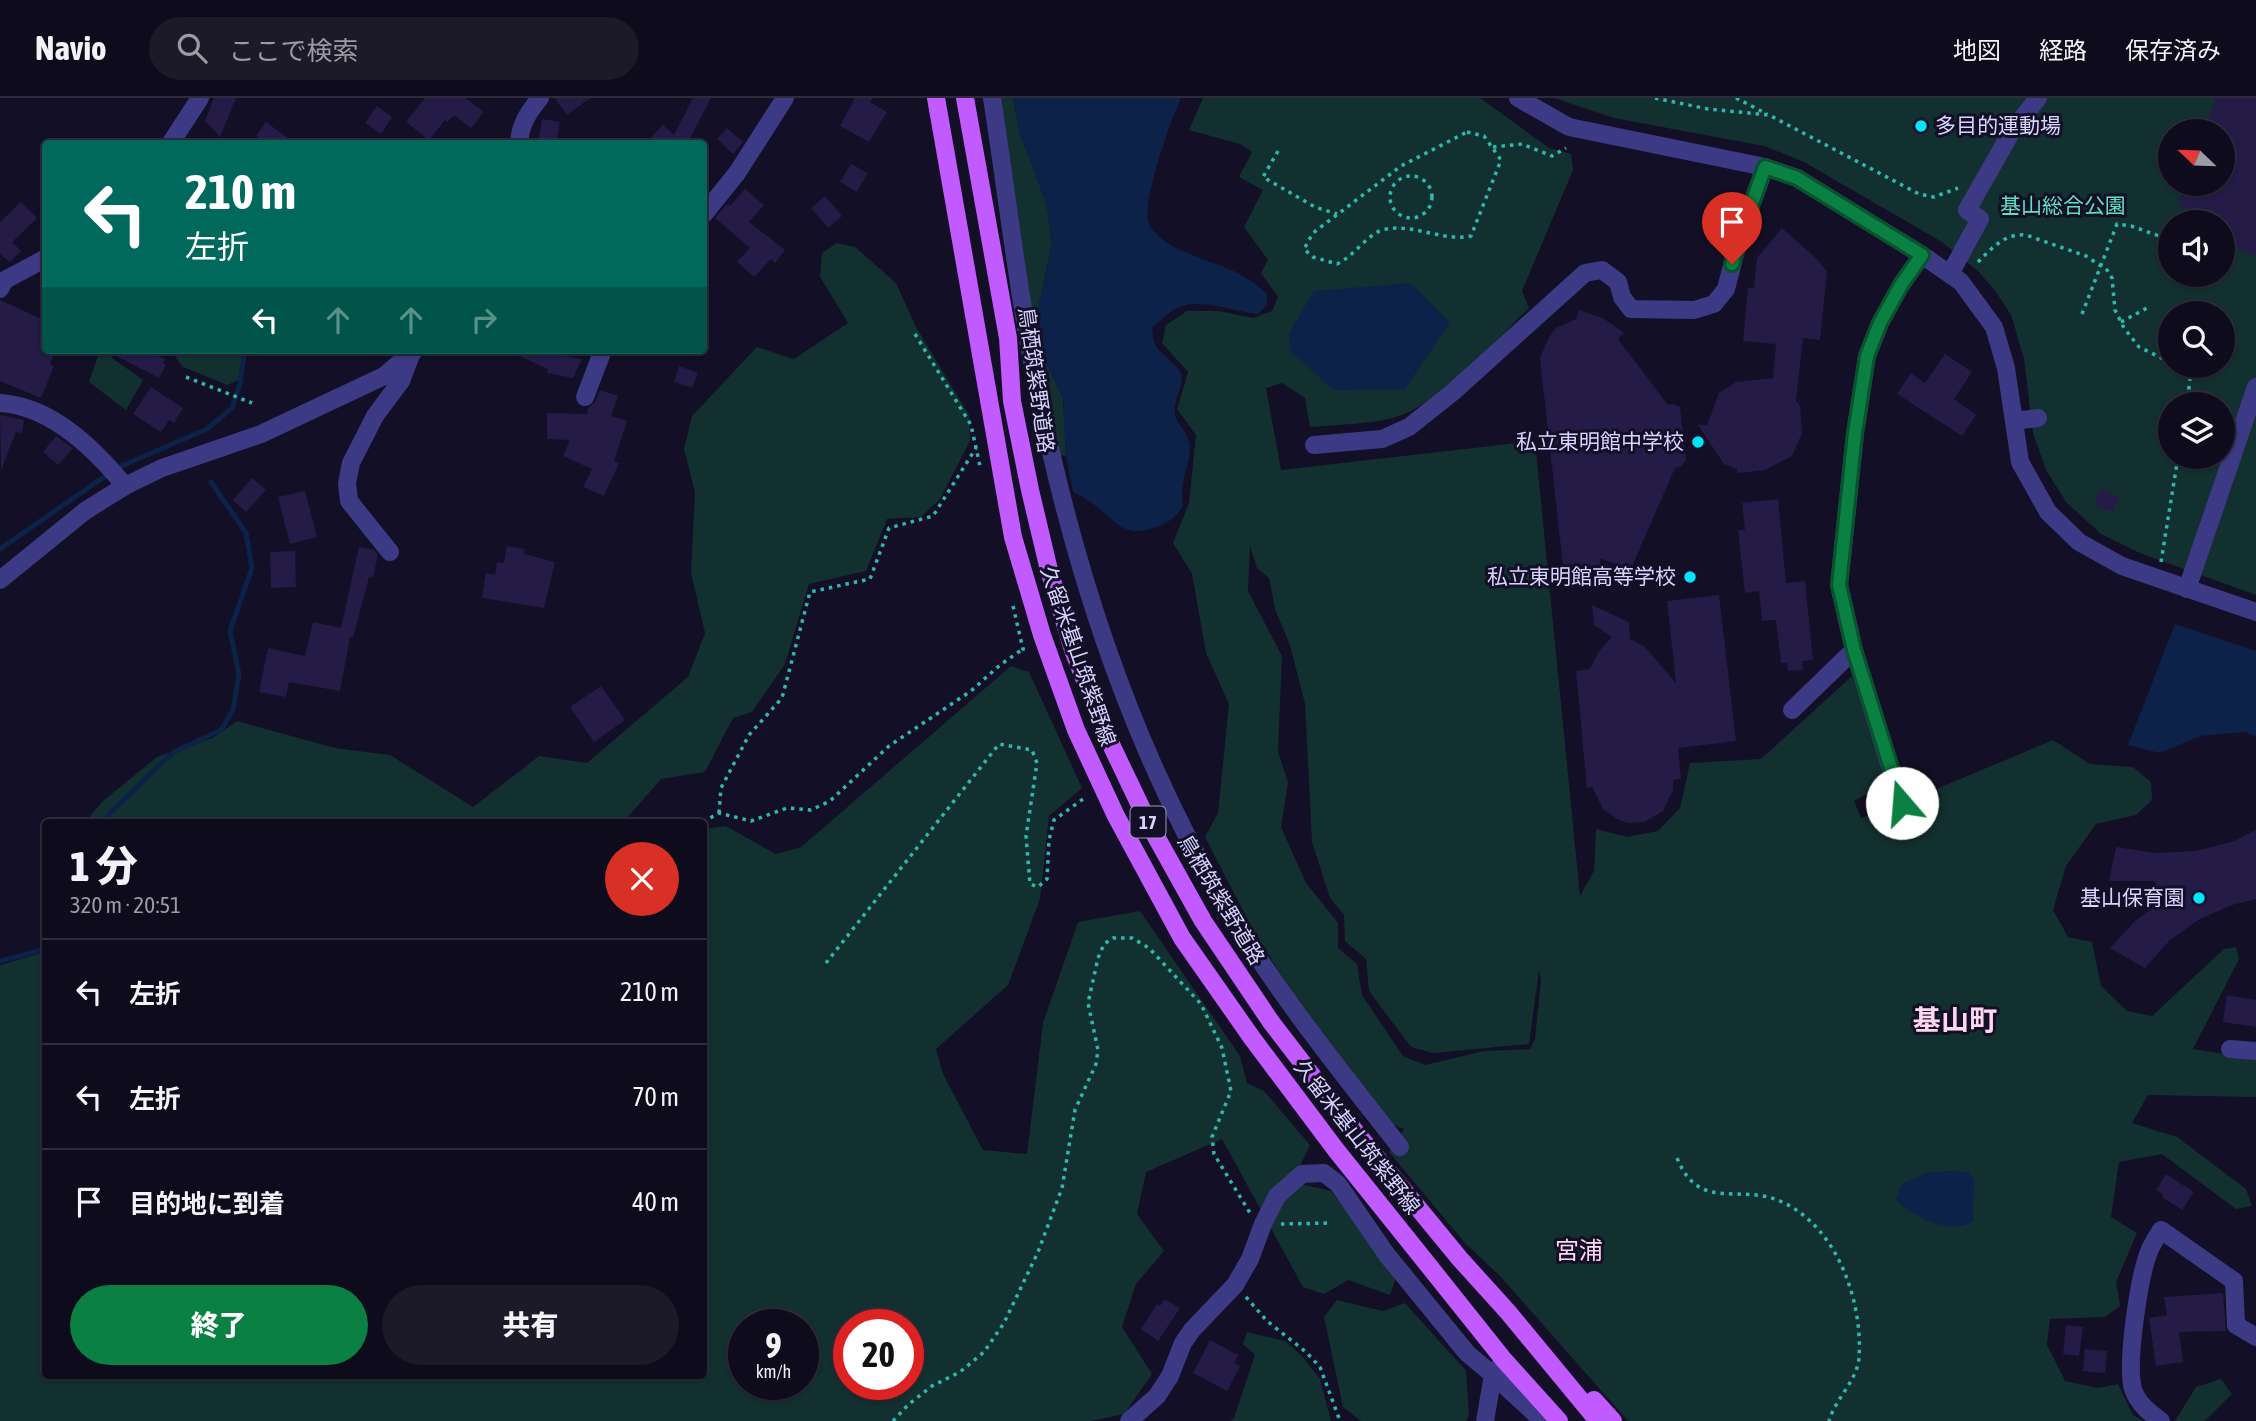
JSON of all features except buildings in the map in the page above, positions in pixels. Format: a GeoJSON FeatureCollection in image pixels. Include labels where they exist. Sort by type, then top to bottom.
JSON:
{"type":"FeatureCollection","features":[{"type":"Feature","properties":{"kind":"main road","name":"久留米基山筑紫野線"},"geometry":{"type":"LineString","coordinates":[[936,98],[1013,537],[1042,635],[1076,730],[1116,816],[1182,938],[1252,1038],[1336,1150],[1504,1360],[1558,1421]]}},
{"type":"Feature","properties":{"kind":"main road","name":"鳥栖筑紫野道路"},"geometry":{"type":"LineString","coordinates":[[965,98],[1008,338],[1012,401],[1030,490],[1049,570],[1073,650],[1105,734],[1149,824],[1203,921],[1272,1022],[1354,1130],[1598,1421]]}},
{"type":"Feature","properties":{"kind":"main road"},"geometry":{"type":"LineString","coordinates":[[1508,1312],[1613,1421]]}},
{"type":"Feature","properties":{"kind":"main road"},"geometry":{"type":"LineString","coordinates":[[1504,1360],[1543,1421]]}},
{"type":"Feature","properties":{"kind":"street"},"geometry":{"type":"LineString","coordinates":[[173,140],[199,98]]}},
{"type":"Feature","properties":{"kind":"street"},"geometry":{"type":"LineString","coordinates":[[519,140],[526,115],[540,98]]}},
{"type":"Feature","properties":{"kind":"street"},"geometry":{"type":"LineString","coordinates":[[707,210],[737,173],[785,98]]}},
{"type":"Feature","properties":{"kind":"street"},"geometry":{"type":"LineString","coordinates":[[992,98],[1015,261],[1036,382],[1066,510],[1125,695],[1183,828],[1228,910],[1293,1009],[1400,1147]]}},
{"type":"Feature","properties":{"kind":"street"},"geometry":{"type":"LineString","coordinates":[[1518,98],[1569,127],[1765,167],[1797,178],[1950,274],[1961,282],[1994,327],[2006,368],[2020,462],[2048,512],[2079,542],[2122,566],[2256,612]]}},
{"type":"Feature","properties":{"kind":"street"},"geometry":{"type":"LineString","coordinates":[[1950,274],[1980,219],[1967,211],[2012,131],[2038,98]]}},
{"type":"Feature","properties":{"kind":"street"},"geometry":{"type":"LineString","coordinates":[[1314,445],[1382,439],[1409,427],[1586,273],[1602,270],[1618,282],[1622,297],[1631,309],[1694,310],[1714,304],[1726,289],[1739,239],[1765,167]]}},
{"type":"Feature","properties":{"kind":"street"},"geometry":{"type":"LineString","coordinates":[[1902,803],[1854,650],[1839,585],[1855,433],[1867,356],[1880,323],[1901,285],[1922,255]]}},
{"type":"Feature","properties":{"kind":"street"},"geometry":{"type":"LineString","coordinates":[[0,289],[5,280],[42,260]]}},
{"type":"Feature","properties":{"kind":"street"},"geometry":{"type":"LineString","coordinates":[[0,262],[15,275]]}},
{"type":"Feature","properties":{"kind":"street"},"geometry":{"type":"LineString","coordinates":[[0,580],[85,511],[117,476],[162,468],[261,434],[384,376],[412,354]]}},
{"type":"Feature","properties":{"kind":"street"},"geometry":{"type":"LineString","coordinates":[[390,552],[349,501],[346,483],[351,463],[375,416],[401,381],[413,354]]}},
{"type":"Feature","properties":{"kind":"street"},"geometry":{"type":"LineString","coordinates":[[585,397],[601,354]]}},
{"type":"Feature","properties":{"kind":"street"},"geometry":{"type":"LineString","coordinates":[[2187,589],[2256,387]]}},
{"type":"Feature","properties":{"kind":"street"},"geometry":{"type":"LineString","coordinates":[[0,403],[18,404],[40,412],[81,440],[117,476]]}},
{"type":"Feature","properties":{"kind":"street"},"geometry":{"type":"LineString","coordinates":[[2014,421],[2038,418]]}},
{"type":"Feature","properties":{"kind":"street"},"geometry":{"type":"LineString","coordinates":[[1792,710],[1854,650]]}},
{"type":"Feature","properties":{"kind":"street"},"geometry":{"type":"LineString","coordinates":[[2230,1049],[2256,1051]]}},
{"type":"Feature","properties":{"kind":"street"},"geometry":{"type":"LineString","coordinates":[[1129,1421],[1157,1396],[1170,1376],[1183,1343],[1192,1330],[1235,1285],[1250,1259],[1277,1196],[1302,1174],[1324,1173],[1338,1184],[1387,1255],[1467,1353],[1543,1421]]}},
{"type":"Feature","properties":{"kind":"street"},"geometry":{"type":"LineString","coordinates":[[2161,1421],[2146,1410],[2134,1391],[2131,1370],[2138,1300],[2149,1250],[2161,1230],[2234,1281],[2236,1325],[2256,1337]]}},
{"type":"Feature","properties":{"kind":"street"},"geometry":{"type":"LineString","coordinates":[[1485,1421],[1493,1375],[1504,1360]]}},
{"type":"Feature","properties":{"kind":"path"},"geometry":{"type":"LineString","coordinates":[[1655,98],[1708,109],[1769,115]]}},
{"type":"Feature","properties":{"kind":"path"},"geometry":{"type":"LineString","coordinates":[[1736,98],[1919,194],[1934,197],[1956,190]]}},
{"type":"Feature","properties":{"kind":"path"},"geometry":{"type":"LineString","coordinates":[[1467,132],[1484,136],[1501,159],[1471,236],[1439,237],[1409,229],[1380,231],[1337,264],[1313,257],[1304,249],[1313,233],[1396,169],[1467,132]]}},
{"type":"Feature","properties":{"kind":"path"},"geometry":{"type":"LineString","coordinates":[[1493,147],[1522,144],[1552,156],[1566,148]]}},
{"type":"Feature","properties":{"kind":"path"},"geometry":{"type":"LineString","coordinates":[[1278,151],[1263,177],[1315,207],[1338,214]]}},
{"type":"Feature","properties":{"kind":"path"},"geometry":{"type":"LineString","coordinates":[[1396,169],[1404,177]]}},
{"type":"Feature","properties":{"kind":"path"},"geometry":{"type":"LineString","coordinates":[[1415,176],[1427,183],[1432,197],[1423,214],[1410,218],[1398,214],[1391,203],[1391,189],[1404,177],[1415,176]]}},
{"type":"Feature","properties":{"kind":"path"},"geometry":{"type":"LineString","coordinates":[[1409,229],[1410,218]]}},
{"type":"Feature","properties":{"kind":"path"},"geometry":{"type":"LineString","coordinates":[[2082,314],[2117,224],[2158,236]]}},
{"type":"Feature","properties":{"kind":"path"},"geometry":{"type":"LineString","coordinates":[[1969,271],[2000,242],[2015,234],[2026,235],[2086,256],[2101,265],[2112,278],[2112,296],[2121,322],[2139,347],[2158,356]]}},
{"type":"Feature","properties":{"kind":"path"},"geometry":{"type":"LineString","coordinates":[[2121,322],[2147,307]]}},
{"type":"Feature","properties":{"kind":"path"},"geometry":{"type":"LineString","coordinates":[[915,334],[971,425],[983,475]]}},
{"type":"Feature","properties":{"kind":"path"},"geometry":{"type":"LineString","coordinates":[[186,377],[251,403]]}},
{"type":"Feature","properties":{"kind":"path"},"geometry":{"type":"LineString","coordinates":[[719,813],[721,788],[749,735],[782,698],[810,592],[870,579],[889,528],[933,516],[976,448]]}},
{"type":"Feature","properties":{"kind":"path"},"geometry":{"type":"LineString","coordinates":[[2160,566],[2176,469]]}},
{"type":"Feature","properties":{"kind":"path"},"geometry":{"type":"LineString","coordinates":[[707,820],[719,813],[751,821],[787,808],[811,810],[830,801],[889,746],[971,691],[1000,665],[1026,650],[1011,595]]}},
{"type":"Feature","properties":{"kind":"path"},"geometry":{"type":"LineString","coordinates":[[826,963],[999,744],[1032,750],[1037,763],[1026,836],[1030,884],[1038,887],[1047,879],[1049,840],[1054,820],[1083,799]]}},
{"type":"Feature","properties":{"kind":"path"},"geometry":{"type":"LineString","coordinates":[[893,1421],[916,1398],[932,1386],[960,1372],[984,1352],[1004,1323],[1038,1252],[1062,1188],[1075,1110],[1096,1064],[1098,1050],[1088,1003],[1098,958],[1104,944],[1113,938],[1132,938],[1149,947],[1201,1004],[1222,1048],[1231,1091],[1212,1137],[1214,1154],[1252,1216],[1263,1224],[1332,1223]]}},
{"type":"Feature","properties":{"kind":"path"},"geometry":{"type":"LineString","coordinates":[[1677,1158],[1684,1176],[1698,1188],[1713,1192],[1763,1195],[1783,1202],[1805,1217],[1831,1245],[1844,1272],[1857,1318],[1859,1360],[1829,1421]]}},
{"type":"Feature","properties":{"kind":"path"},"geometry":{"type":"LineString","coordinates":[[1235,1285],[1267,1321],[1306,1352],[1320,1367],[1340,1421]]}},
{"type":"Feature","properties":{"kind":"green space"},"geometry":{"type":"Polygon","coordinates":[[[987,98],[1013,98],[1020,134],[1047,205],[1052,243],[1037,315],[1042,354],[1063,398],[1066,456],[1046,452],[987,98]]]}},
{"type":"Feature","properties":{"kind":"green space"},"geometry":{"type":"Polygon","coordinates":[[[1203,98],[1480,98],[1549,148],[1571,154],[1573,170],[1522,291],[1529,308],[1484,353],[1430,399],[1396,417],[1365,423],[1310,427],[1305,398],[1282,383],[1266,388],[1281,470],[1535,441],[1580,896],[1594,871],[1596,829],[1627,837],[1658,831],[1680,808],[1690,763],[1761,759],[1852,676],[1886,784],[1854,801],[1861,818],[2053,740],[2090,764],[2133,767],[2151,782],[2152,800],[2136,815],[2096,824],[2066,866],[2053,910],[2068,937],[2092,942],[2101,986],[2127,1011],[2152,1016],[2224,949],[2236,947],[2239,959],[2193,1049],[2256,1059],[2256,1097],[2148,1095],[2132,1123],[2177,1137],[2246,1189],[2252,1206],[2236,1209],[2162,1154],[2119,1162],[2111,1217],[2137,1233],[2116,1282],[2120,1306],[2105,1317],[2050,1319],[2047,1345],[2065,1381],[2098,1388],[2118,1384],[2133,1415],[2143,1421],[1628,1421],[1500,1276],[1465,1243],[1389,1152],[1404,1129],[1385,1121],[1313,1025],[1254,932],[1205,837],[1218,813],[1229,704],[1206,653],[1192,574],[1173,543],[1189,503],[1196,435],[1177,409],[1188,372],[1162,343],[1166,325],[1187,311],[1219,311],[1253,318],[1272,311],[1278,297],[1261,273],[1268,260],[1244,227],[1263,190],[1239,177],[1252,152],[1240,144],[1189,130],[1203,98]],[[1250,546],[1248,591],[1282,656],[1278,752],[1288,782],[1281,827],[1306,883],[1338,923],[1338,948],[1357,964],[1362,995],[1403,1056],[1425,1065],[1484,1051],[1530,1049],[1535,1039],[1541,979],[1539,971],[1529,1044],[1433,1053],[1411,1047],[1369,991],[1366,959],[1345,941],[1344,915],[1330,898],[1312,842],[1305,704],[1290,645],[1275,609],[1269,578],[1257,568],[1250,546]]]}},
{"type":"Feature","properties":{"kind":"green space","name":"基山総合公園"},"geometry":{"type":"Polygon","coordinates":[[[1554,98],[2256,98],[2256,595],[2140,553],[2101,534],[2066,502],[2046,470],[2033,433],[2024,359],[2011,315],[1978,271],[1942,242],[1804,162],[1764,146],[1614,118],[1554,98]]]}},
{"type":"Feature","properties":{"kind":"green space"},"geometry":{"type":"Polygon","coordinates":[[[837,243],[855,247],[896,283],[916,327],[969,415],[970,441],[940,499],[921,517],[887,519],[866,571],[809,584],[785,664],[752,712],[733,718],[705,772],[661,779],[628,819],[88,819],[103,801],[157,757],[213,738],[237,721],[335,748],[390,755],[473,807],[539,756],[587,763],[688,677],[705,633],[691,573],[695,492],[684,449],[692,416],[757,347],[794,359],[848,323],[820,277],[822,253],[837,243]]]}},
{"type":"Feature","properties":{"kind":"green space"},"geometry":{"type":"Polygon","coordinates":[[[99,354],[114,354],[112,358],[143,380],[126,410],[89,382],[99,354]]]}},
{"type":"Feature","properties":{"kind":"green space"},"geometry":{"type":"Polygon","coordinates":[[[173,354],[244,354],[239,380],[227,385],[183,367],[173,354]]]}},
{"type":"Feature","properties":{"kind":"green space"},"geometry":{"type":"Polygon","coordinates":[[[1011,666],[1029,672],[1082,788],[1049,816],[1040,899],[1008,985],[936,1049],[943,1074],[983,1150],[1027,1154],[1043,1023],[1078,922],[1140,911],[1240,1056],[1247,1083],[1264,1091],[1310,1145],[1292,1182],[1331,1191],[1396,1277],[1390,1295],[1348,1280],[1324,1294],[1303,1287],[1222,1139],[1146,1172],[1137,1214],[1164,1251],[1136,1284],[1122,1327],[1152,1374],[1124,1414],[1091,1421],[0,1421],[0,965],[42,953],[42,1379],[707,1379],[707,829],[726,826],[776,854],[801,847],[1011,666]]]}},
{"type":"Feature","properties":{"kind":"green space"},"geometry":{"type":"Polygon","coordinates":[[[1337,1300],[1383,1311],[1405,1303],[1466,1371],[1469,1415],[1466,1421],[1361,1421],[1343,1407],[1324,1317],[1337,1300]]]}},
{"type":"Feature","properties":{"kind":"green space"},"geometry":{"type":"Polygon","coordinates":[[[1247,1332],[1285,1341],[1302,1356],[1320,1379],[1331,1421],[1230,1421],[1234,1418],[1255,1355],[1243,1344],[1247,1332]]]}},
{"type":"Feature","properties":{"kind":"green space"},"geometry":{"type":"Polygon","coordinates":[[[2221,1379],[2232,1394],[2205,1421],[2175,1421],[2196,1387],[2221,1379]]]}},
{"type":"Feature","properties":{"kind":"water"},"geometry":{"type":"Polygon","coordinates":[[[1013,98],[1181,98],[1153,180],[1149,198],[1149,223],[1167,243],[1236,272],[1267,294],[1267,305],[1258,314],[1208,305],[1188,305],[1172,311],[1152,328],[1154,342],[1181,373],[1182,382],[1175,404],[1175,414],[1188,438],[1190,448],[1182,489],[1183,506],[1171,520],[1153,528],[1143,531],[1126,529],[1073,492],[1066,456],[1063,398],[1042,354],[1037,315],[1052,243],[1047,205],[1020,134],[1013,98]]]}},
{"type":"Feature","properties":{"kind":"water"},"geometry":{"type":"Polygon","coordinates":[[[1410,283],[1450,322],[1405,389],[1333,390],[1290,351],[1289,333],[1314,291],[1410,283]]]}},
{"type":"Feature","properties":{"kind":"water"},"geometry":{"type":"Polygon","coordinates":[[[2175,624],[2256,651],[2256,737],[2245,732],[2200,736],[2160,753],[2128,745],[2175,624]]]}},
{"type":"Feature","properties":{"kind":"water"},"geometry":{"type":"Polygon","coordinates":[[[1969,1172],[1975,1180],[1972,1209],[1974,1221],[1964,1225],[1944,1225],[1912,1213],[1896,1200],[1902,1184],[1926,1173],[1969,1172]]]}},
{"type":"Feature","properties":{"kind":"waterway"},"geometry":{"type":"LineString","coordinates":[[0,549],[117,468],[207,429],[232,408],[240,384],[244,354]]}},
{"type":"Feature","properties":{"kind":"waterway"},"geometry":{"type":"LineString","coordinates":[[106,819],[172,753],[221,730],[233,710],[239,674],[230,631],[252,568],[246,533],[211,482]]}},
{"type":"Feature","properties":{"kind":"waterway"},"geometry":{"type":"LineString","coordinates":[[0,961],[42,950]]}},
{"type":"Feature","properties":{"kind":"place","name":"多目的運動場"},"geometry":{"type":"Point","coordinates":[1921,126]}},
{"type":"Feature","properties":{"kind":"place","name":"私立東明館中学校"},"geometry":{"type":"Point","coordinates":[1698,442]}},
{"type":"Feature","properties":{"kind":"place","name":"私立東明館高等学校"},"geometry":{"type":"Point","coordinates":[1690,577]}},
{"type":"Feature","properties":{"kind":"place","name":"基山保育園"},"geometry":{"type":"Point","coordinates":[2199,898]}},
{"type":"Feature","properties":{"kind":"district","name":"基山町"},"geometry":{"type":"Point","coordinates":[1955,1020]}},
{"type":"Feature","properties":{"kind":"district","name":"宮浦"},"geometry":{"type":"Point","coordinates":[1579,1251]}},
{"type":"Feature","properties":{"kind":"route"},"geometry":{"type":"LineString","coordinates":[[1732,264],[1765,167],[1797,178],[1922,255],[1901,285],[1880,323],[1867,356],[1855,433],[1839,585],[1854,650],[1902,803]]}}]}
